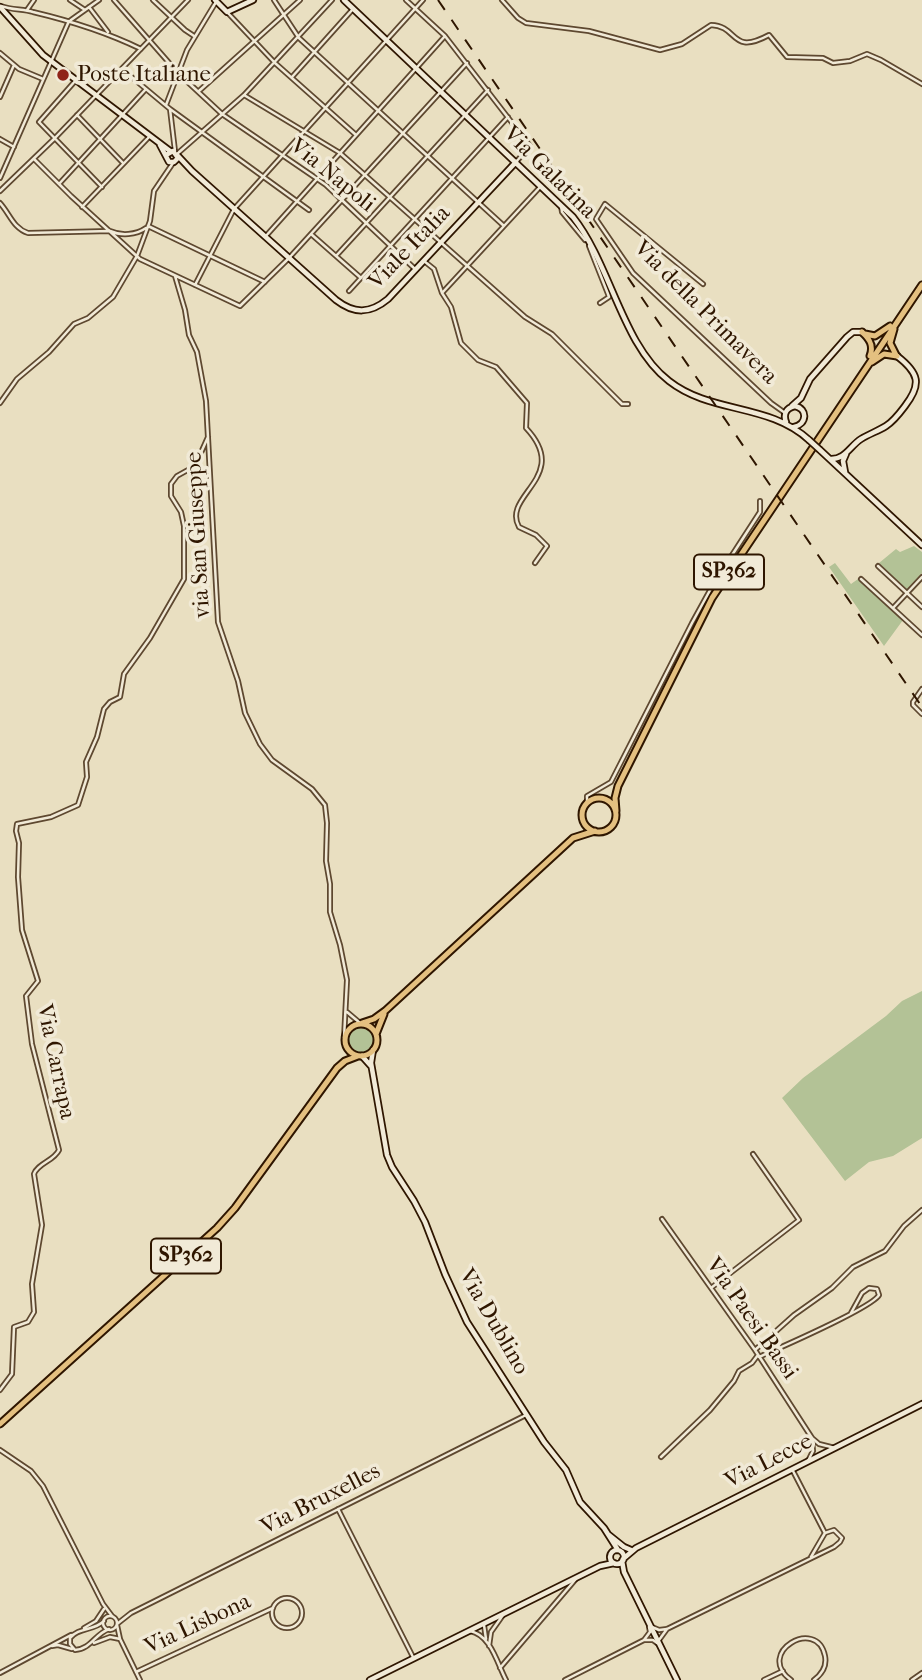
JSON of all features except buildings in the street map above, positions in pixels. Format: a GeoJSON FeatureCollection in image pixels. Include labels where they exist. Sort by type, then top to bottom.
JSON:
{"type":"FeatureCollection","features":[{"type":"Feature","properties":{"kind":"main road","name":"SP362"},"geometry":{"type":"LineString","coordinates":[[616,811],[618,786],[694,624],[922,285]]}},
{"type":"Feature","properties":{"kind":"main road"},"geometry":{"type":"LineString","coordinates":[[862,332],[875,336],[898,320]]}},
{"type":"Feature","properties":{"kind":"main road"},"geometry":{"type":"LineString","coordinates":[[897,356],[890,343],[898,320]]}},
{"type":"Feature","properties":{"kind":"main road"},"geometry":{"type":"LineString","coordinates":[[862,332],[872,345],[872,353],[863,372]]}},
{"type":"Feature","properties":{"kind":"main road"},"geometry":{"type":"LineString","coordinates":[[863,372],[880,356],[897,356]]}},
{"type":"Feature","properties":{"kind":"main road"},"geometry":{"type":"LineString","coordinates":[[344,1038],[348,1029],[374,1019],[385,1011],[573,838],[587,803],[618,786]]}},
{"type":"Feature","properties":{"kind":"main road"},"geometry":{"type":"LineString","coordinates":[[573,838],[606,830],[615,822],[616,811],[610,801],[600,797]]}},
{"type":"Feature","properties":{"kind":"main road"},"geometry":{"type":"LineString","coordinates":[[583,816],[585,824],[595,831]]}},
{"type":"Feature","properties":{"kind":"main road"},"geometry":{"type":"LineString","coordinates":[[376,1034],[385,1011]]}},
{"type":"Feature","properties":{"kind":"main road"},"geometry":{"type":"LineString","coordinates":[[361,1023],[371,1027],[376,1034],[373,1051]]}},
{"type":"Feature","properties":{"kind":"main road","name":"SP362"},"geometry":{"type":"LineString","coordinates":[[337,1068],[345,1045],[344,1038]]}},
{"type":"Feature","properties":{"kind":"main road"},"geometry":{"type":"LineString","coordinates":[[345,1045],[350,1053],[360,1056]]}},
{"type":"Feature","properties":{"kind":"main road","name":"SP362"},"geometry":{"type":"LineString","coordinates":[[0,1426],[217,1228],[235,1208],[337,1068],[348,1059],[373,1051]]}},
{"type":"Feature","properties":{"kind":"street"},"geometry":{"type":"LineString","coordinates":[[27,10],[34,0]]}},
{"type":"Feature","properties":{"kind":"street"},"geometry":{"type":"LineString","coordinates":[[70,0],[85,10]]}},
{"type":"Feature","properties":{"kind":"street"},"geometry":{"type":"LineString","coordinates":[[0,178],[69,21],[99,0]]}},
{"type":"Feature","properties":{"kind":"street","name":"Via Napoli"},"geometry":{"type":"LineString","coordinates":[[114,0],[178,73],[222,114],[343,200],[415,270]]}},
{"type":"Feature","properties":{"kind":"street"},"geometry":{"type":"LineString","coordinates":[[153,0],[194,36]]}},
{"type":"Feature","properties":{"kind":"street"},"geometry":{"type":"LineString","coordinates":[[0,191],[188,0]]}},
{"type":"Feature","properties":{"kind":"street"},"geometry":{"type":"LineString","coordinates":[[166,105],[194,36],[216,0],[275,63],[356,135]]}},
{"type":"Feature","properties":{"kind":"street"},"geometry":{"type":"LineString","coordinates":[[227,12],[253,0]]}},
{"type":"Feature","properties":{"kind":"street"},"geometry":{"type":"LineString","coordinates":[[274,0],[299,38],[504,226]]}},
{"type":"Feature","properties":{"kind":"street"},"geometry":{"type":"LineString","coordinates":[[198,92],[300,0]]}},
{"type":"Feature","properties":{"kind":"street"},"geometry":{"type":"LineString","coordinates":[[0,404],[17,379],[49,352],[74,324],[88,318],[106,304],[137,256],[148,226],[154,191],[173,156],[244,95],[332,0]]}},
{"type":"Feature","properties":{"kind":"street","name":"Via Galatina"},"geometry":{"type":"LineString","coordinates":[[344,0],[561,205],[583,230],[593,246],[638,345],[654,368],[679,389],[699,399],[773,417],[787,423]]}},
{"type":"Feature","properties":{"kind":"street"},"geometry":{"type":"LineString","coordinates":[[406,0],[445,36],[530,146],[516,162]]}},
{"type":"Feature","properties":{"kind":"street"},"geometry":{"type":"LineString","coordinates":[[195,285],[234,209],[423,0]]}},
{"type":"Feature","properties":{"kind":"street"},"geometry":{"type":"LineString","coordinates":[[502,0],[526,23],[589,30],[660,50],[682,44],[711,25],[720,27],[735,39],[746,43],[769,35],[787,57],[823,58],[832,63],[850,61],[867,54],[922,84]]}},
{"type":"Feature","properties":{"kind":"street"},"geometry":{"type":"LineString","coordinates":[[89,7],[110,34]]}},
{"type":"Feature","properties":{"kind":"street"},"geometry":{"type":"LineString","coordinates":[[1,9],[27,10],[69,21],[110,34],[141,49]]}},
{"type":"Feature","properties":{"kind":"street","name":"Viale Italia"},"geometry":{"type":"LineString","coordinates":[[1,9],[51,62],[151,137],[336,300],[354,310],[362,311],[380,306],[516,162]]}},
{"type":"Feature","properties":{"kind":"street"},"geometry":{"type":"LineString","coordinates":[[291,78],[353,9]]}},
{"type":"Feature","properties":{"kind":"street"},"geometry":{"type":"LineString","coordinates":[[265,237],[445,36]]}},
{"type":"Feature","properties":{"kind":"street"},"geometry":{"type":"LineString","coordinates":[[0,53],[14,65],[43,79]]}},
{"type":"Feature","properties":{"kind":"street"},"geometry":{"type":"LineString","coordinates":[[34,159],[137,256],[240,306],[289,258],[467,63]]}},
{"type":"Feature","properties":{"kind":"street"},"geometry":{"type":"LineString","coordinates":[[0,97],[14,65]]}},
{"type":"Feature","properties":{"kind":"street"},"geometry":{"type":"LineString","coordinates":[[122,69],[170,110],[309,210]]}},
{"type":"Feature","properties":{"kind":"street"},"geometry":{"type":"LineString","coordinates":[[76,80],[39,122],[102,187]]}},
{"type":"Feature","properties":{"kind":"street"},"geometry":{"type":"LineString","coordinates":[[59,184],[146,89]]}},
{"type":"Feature","properties":{"kind":"street"},"geometry":{"type":"LineString","coordinates":[[336,256],[488,90]]}},
{"type":"Feature","properties":{"kind":"street"},"geometry":{"type":"LineString","coordinates":[[244,95],[340,153],[528,320],[552,334],[622,404],[628,404]]}},
{"type":"Feature","properties":{"kind":"street"},"geometry":{"type":"LineString","coordinates":[[170,110],[173,156]]}},
{"type":"Feature","properties":{"kind":"street"},"geometry":{"type":"LineString","coordinates":[[76,115],[123,164]]}},
{"type":"Feature","properties":{"kind":"street"},"geometry":{"type":"LineString","coordinates":[[349,291],[508,117]]}},
{"type":"Feature","properties":{"kind":"street"},"geometry":{"type":"LineString","coordinates":[[82,207],[151,137]]}},
{"type":"Feature","properties":{"kind":"street"},"geometry":{"type":"LineString","coordinates":[[0,139],[14,146]]}},
{"type":"Feature","properties":{"kind":"street"},"geometry":{"type":"LineString","coordinates":[[442,293],[541,186]]}},
{"type":"Feature","properties":{"kind":"street"},"geometry":{"type":"LineString","coordinates":[[0,203],[15,224],[28,233],[110,231],[119,234],[140,232],[148,226]]}},
{"type":"Feature","properties":{"kind":"street"},"geometry":{"type":"LineString","coordinates":[[561,205],[562,212],[589,247],[608,294],[609,297],[600,303]]}},
{"type":"Feature","properties":{"kind":"street","name":"Via della Primavera"},"geometry":{"type":"LineString","coordinates":[[703,284],[605,205],[596,219],[627,265],[771,403],[779,407],[787,423]]}},
{"type":"Feature","properties":{"kind":"street"},"geometry":{"type":"LineString","coordinates":[[148,226],[265,282]]}},
{"type":"Feature","properties":{"kind":"street"},"geometry":{"type":"LineString","coordinates":[[311,234],[361,278]]}},
{"type":"Feature","properties":{"kind":"street"},"geometry":{"type":"LineString","coordinates":[[424,261],[434,269],[442,293],[451,307],[461,343],[478,360],[496,367],[527,403],[526,428],[539,443],[542,467],[520,504],[516,520],[519,527],[536,535],[547,546],[535,563]]}},
{"type":"Feature","properties":{"kind":"street","name":"via San Giuseppe"},"geometry":{"type":"LineString","coordinates":[[175,276],[189,335],[198,359],[206,401],[218,622],[238,681],[245,713],[260,744],[272,760],[312,789],[325,805],[329,901],[345,969],[344,1038]]}},
{"type":"Feature","properties":{"kind":"street"},"geometry":{"type":"LineString","coordinates":[[791,407],[801,398],[810,379],[847,337],[853,332],[862,332]]}},
{"type":"Feature","properties":{"kind":"street"},"geometry":{"type":"LineString","coordinates":[[837,466],[861,439],[889,424],[912,397],[915,376],[897,356]]}},
{"type":"Feature","properties":{"kind":"street"},"geometry":{"type":"LineString","coordinates":[[801,398],[805,417],[803,422],[809,440]]}},
{"type":"Feature","properties":{"kind":"street","name":"Via della Primavera"},"geometry":{"type":"LineString","coordinates":[[779,407],[802,410]]}},
{"type":"Feature","properties":{"kind":"street","name":"Via della Primavera"},"geometry":{"type":"LineString","coordinates":[[785,415],[791,407]]}},
{"type":"Feature","properties":{"kind":"street","name":"Via Galatina"},"geometry":{"type":"LineString","coordinates":[[773,417],[785,415]]}},
{"type":"Feature","properties":{"kind":"street"},"geometry":{"type":"LineString","coordinates":[[793,426],[803,422]]}},
{"type":"Feature","properties":{"kind":"street"},"geometry":{"type":"LineString","coordinates":[[787,423],[809,440],[922,545]]}},
{"type":"Feature","properties":{"kind":"street","name":"Via Carrapa"},"geometry":{"type":"LineString","coordinates":[[0,1390],[12,1374],[13,1327],[28,1322],[34,1312],[32,1284],[42,1225],[35,1169],[54,1157],[58,1150],[32,1044],[26,996],[38,978],[22,930],[17,824],[51,817],[78,805],[87,777],[86,762],[97,737],[104,709],[120,697],[124,674],[150,638],[184,579],[184,526],[181,512],[171,496],[171,484],[177,476],[195,466],[208,437]]}},
{"type":"Feature","properties":{"kind":"street"},"geometry":{"type":"LineString","coordinates":[[830,459],[841,460]]}},
{"type":"Feature","properties":{"kind":"street"},"geometry":{"type":"LineString","coordinates":[[841,460],[845,473]]}},
{"type":"Feature","properties":{"kind":"street"},"geometry":{"type":"LineString","coordinates":[[587,803],[587,796],[611,782],[714,583],[760,512],[760,501]]}},
{"type":"Feature","properties":{"kind":"street"},"geometry":{"type":"LineString","coordinates":[[878,566],[922,607]]}},
{"type":"Feature","properties":{"kind":"street"},"geometry":{"type":"LineString","coordinates":[[892,608],[922,577]]}},
{"type":"Feature","properties":{"kind":"street"},"geometry":{"type":"LineString","coordinates":[[861,579],[922,635]]}},
{"type":"Feature","properties":{"kind":"street"},"geometry":{"type":"LineString","coordinates":[[922,689],[913,705],[922,714]]}},
{"type":"Feature","properties":{"kind":"street"},"geometry":{"type":"LineString","coordinates":[[345,1009],[361,1023]]}},
{"type":"Feature","properties":{"kind":"street","name":"Via Dublino"},"geometry":{"type":"LineString","coordinates":[[373,1051],[373,1070],[383,1135],[392,1167],[425,1222],[444,1274],[467,1322],[526,1415],[566,1470],[580,1502],[609,1534],[623,1560],[624,1572]]}},
{"type":"Feature","properties":{"kind":"street","name":"Via Dublino"},"geometry":{"type":"LineString","coordinates":[[360,1056],[367,1060],[373,1070]]}},
{"type":"Feature","properties":{"kind":"street"},"geometry":{"type":"LineString","coordinates":[[711,1288],[799,1220],[753,1154]]}},
{"type":"Feature","properties":{"kind":"street"},"geometry":{"type":"LineString","coordinates":[[755,1350],[794,1315],[832,1288],[853,1267],[884,1251],[904,1226],[922,1210]]}},
{"type":"Feature","properties":{"kind":"street","name":"Via Paesi Bassi"},"geometry":{"type":"LineString","coordinates":[[662,1219],[755,1350],[821,1455]]}},
{"type":"Feature","properties":{"kind":"street"},"geometry":{"type":"LineString","coordinates":[[661,1457],[710,1410],[734,1381],[738,1371],[759,1356],[851,1313],[876,1301],[879,1295],[877,1289],[869,1288],[862,1293],[851,1313]]}},
{"type":"Feature","properties":{"kind":"street","name":"Via Lecce"},"geometry":{"type":"LineString","coordinates":[[619,1551],[631,1550],[922,1404]]}},
{"type":"Feature","properties":{"kind":"street","name":"Via Bruxelles"},"geometry":{"type":"LineString","coordinates":[[90,1645],[103,1631],[131,1613],[526,1415]]}},
{"type":"Feature","properties":{"kind":"street"},"geometry":{"type":"LineString","coordinates":[[808,1462],[816,1444],[836,1448]]}},
{"type":"Feature","properties":{"kind":"street"},"geometry":{"type":"LineString","coordinates":[[0,1452],[31,1471],[43,1486],[103,1604],[113,1616],[120,1640],[140,1680]]}},
{"type":"Feature","properties":{"kind":"street"},"geometry":{"type":"LineString","coordinates":[[792,1470],[825,1533]]}},
{"type":"Feature","properties":{"kind":"street"},"geometry":{"type":"LineString","coordinates":[[338,1509],[413,1657]]}},
{"type":"Feature","properties":{"kind":"street"},"geometry":{"type":"LineString","coordinates":[[565,1680],[811,1557],[840,1542],[842,1538],[838,1532],[834,1530],[825,1533],[811,1557]]}},
{"type":"Feature","properties":{"kind":"street"},"geometry":{"type":"LineString","coordinates":[[609,1534],[615,1563],[624,1572],[649,1625],[651,1637],[659,1644],[677,1680]]}},
{"type":"Feature","properties":{"kind":"street","name":"Via Dublino"},"geometry":{"type":"LineString","coordinates":[[609,1534],[631,1550]]}},
{"type":"Feature","properties":{"kind":"street","name":"Via Lecce"},"geometry":{"type":"LineString","coordinates":[[623,1560],[631,1550]]}},
{"type":"Feature","properties":{"kind":"street"},"geometry":{"type":"LineString","coordinates":[[600,1566],[611,1554],[619,1551]]}},
{"type":"Feature","properties":{"kind":"street"},"geometry":{"type":"LineString","coordinates":[[370,1680],[600,1566],[623,1560]]}},
{"type":"Feature","properties":{"kind":"street"},"geometry":{"type":"LineString","coordinates":[[500,1668],[576,1578]]}},
{"type":"Feature","properties":{"kind":"street"},"geometry":{"type":"LineString","coordinates":[[555,1589],[561,1596]]}},
{"type":"Feature","properties":{"kind":"street","name":"Via Lisbona"},"geometry":{"type":"LineString","coordinates":[[136,1672],[273,1608],[285,1598],[295,1600],[301,1608],[301,1619],[291,1628],[282,1627],[275,1622],[273,1608]]}},
{"type":"Feature","properties":{"kind":"street"},"geometry":{"type":"LineString","coordinates":[[103,1604],[104,1620],[120,1640]]}},
{"type":"Feature","properties":{"kind":"street","name":"Via Bruxelles"},"geometry":{"type":"LineString","coordinates":[[0,1673],[96,1621],[104,1609]]}},
{"type":"Feature","properties":{"kind":"street","name":"Via Bruxelles"},"geometry":{"type":"LineString","coordinates":[[82,1629],[96,1627],[113,1616],[131,1613]]}},
{"type":"Feature","properties":{"kind":"street"},"geometry":{"type":"LineString","coordinates":[[489,1646],[491,1632],[504,1614]]}},
{"type":"Feature","properties":{"kind":"street"},"geometry":{"type":"LineString","coordinates":[[484,1625],[488,1625],[491,1632]]}},
{"type":"Feature","properties":{"kind":"street"},"geometry":{"type":"LineString","coordinates":[[484,1625],[486,1639],[506,1680]]}},
{"type":"Feature","properties":{"kind":"street"},"geometry":{"type":"LineString","coordinates":[[649,1625],[661,1632]]}},
{"type":"Feature","properties":{"kind":"street"},"geometry":{"type":"LineString","coordinates":[[470,1631],[486,1639]]}},
{"type":"Feature","properties":{"kind":"street"},"geometry":{"type":"LineString","coordinates":[[659,1644],[661,1632]]}},
{"type":"Feature","properties":{"kind":"street"},"geometry":{"type":"LineString","coordinates":[[74,1633],[69,1638],[75,1650]]}},
{"type":"Feature","properties":{"kind":"street","name":"Via Bruxelles"},"geometry":{"type":"LineString","coordinates":[[49,1647],[58,1645],[75,1650],[110,1637],[120,1640]]}},
{"type":"Feature","properties":{"kind":"street"},"geometry":{"type":"LineString","coordinates":[[791,1680],[783,1671],[780,1657],[787,1645],[806,1639],[819,1645],[825,1658],[822,1673],[814,1680]]}},
{"type":"Feature","properties":{"kind":"street"},"geometry":{"type":"LineString","coordinates":[[764,1680],[783,1671]]}},
{"type":"Feature","properties":{"kind":"street"},"geometry":{"type":"LineString","coordinates":[[912,1680],[922,1673]]}},
{"type":"Feature","properties":{"kind":"green space"},"geometry":{"type":"Polygon","coordinates":[[[914,546],[922,552],[922,573],[906,590],[879,563],[896,549],[900,552],[914,546]]]}},
{"type":"Feature","properties":{"kind":"green space"},"geometry":{"type":"Polygon","coordinates":[[[835,563],[851,584],[858,579],[903,620],[884,646],[829,567],[835,563]]]}},
{"type":"Feature","properties":{"kind":"green space"},"geometry":{"type":"Polygon","coordinates":[[[922,991],[922,1138],[893,1156],[869,1162],[845,1181],[782,1098],[803,1078],[902,1001],[922,991]]]}},
{"type":"Feature","properties":{"kind":"green space"},"geometry":{"type":"Polygon","coordinates":[[[360,1026],[370,1030],[374,1040],[370,1050],[360,1054],[350,1050],[346,1040],[350,1030],[360,1026]]]}},
{"type":"Feature","properties":{"kind":"railway"},"geometry":{"type":"LineString","coordinates":[[438,0],[922,707]]}},
{"type":"Feature","properties":{"kind":"place","name":"Poste Italiane"},"geometry":{"type":"Point","coordinates":[63,75]}}]}
